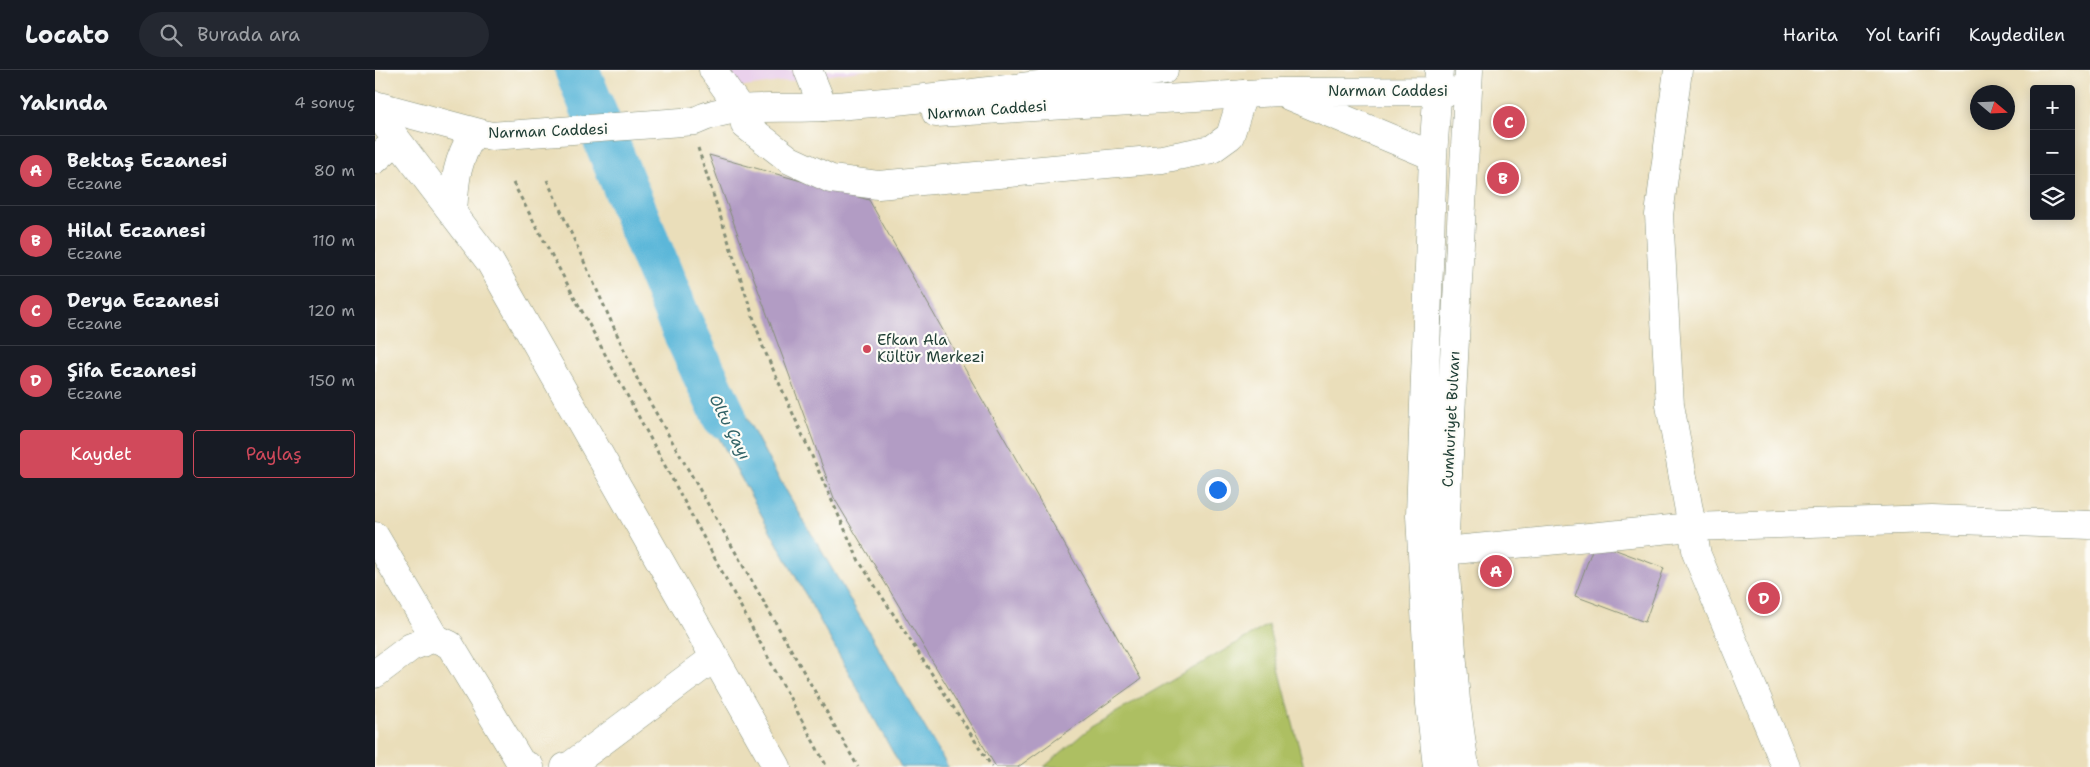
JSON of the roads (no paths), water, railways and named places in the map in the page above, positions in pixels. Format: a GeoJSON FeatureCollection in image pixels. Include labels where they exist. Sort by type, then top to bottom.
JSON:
{"type":"FeatureCollection","features":[{"type":"Feature","properties":{"kind":"main road"},"geometry":{"type":"LineString","coordinates":[[713,70],[743,118],[789,160],[831,179],[878,185],[1162,159],[1212,149],[1230,136],[1243,94]]}},
{"type":"Feature","properties":{"kind":"main road"},"geometry":{"type":"LineString","coordinates":[[808,70],[823,107]]}},
{"type":"Feature","properties":{"kind":"main road","name":"Narman Caddesi"},"geometry":{"type":"LineString","coordinates":[[743,118],[1037,77],[1164,70]]}},
{"type":"Feature","properties":{"kind":"main road"},"geometry":{"type":"LineString","coordinates":[[1678,70],[1659,215],[1670,405],[1697,555],[1786,767]]}},
{"type":"Feature","properties":{"kind":"main road","name":"Narman Caddesi"},"geometry":{"type":"LineString","coordinates":[[375,105],[483,134],[697,134],[709,114],[743,118],[1243,94],[1468,80]]}},
{"type":"Feature","properties":{"kind":"main road","name":"Cumhuriyet Bulvarı"},"geometry":{"type":"LineString","coordinates":[[1465,767],[1456,700],[1444,552],[1468,80]]}},
{"type":"Feature","properties":{"kind":"main road","name":"Cumhuriyet Bulvarı"},"geometry":{"type":"LineString","coordinates":[[1437,767],[1430,704],[1420,516],[1433,156],[1438,81]]}},
{"type":"Feature","properties":{"kind":"main road","name":"Narman Caddesi"},"geometry":{"type":"LineString","coordinates":[[1279,92],[1433,156]]}},
{"type":"Feature","properties":{"kind":"main road"},"geometry":{"type":"LineString","coordinates":[[375,111],[490,262],[777,767]]}},
{"type":"Feature","properties":{"kind":"main road"},"geometry":{"type":"LineString","coordinates":[[453,213],[456,170],[464,148],[483,134]]}},
{"type":"Feature","properties":{"kind":"main road"},"geometry":{"type":"LineString","coordinates":[[375,160],[397,140]]}},
{"type":"Feature","properties":{"kind":"main road"},"geometry":{"type":"LineString","coordinates":[[1444,552],[1692,527],[1932,519],[2090,524]]}},
{"type":"Feature","properties":{"kind":"main road"},"geometry":{"type":"LineString","coordinates":[[375,536],[435,638],[450,645],[521,763],[531,767]]}},
{"type":"Feature","properties":{"kind":"main road"},"geometry":{"type":"LineString","coordinates":[[375,674],[411,647],[435,638]]}},
{"type":"Feature","properties":{"kind":"main road"},"geometry":{"type":"LineString","coordinates":[[565,767],[571,765],[715,657]]}},
{"type":"Feature","properties":{"kind":"water"},"geometry":{"type":"Polygon","coordinates":[[[710,349],[773,468],[948,767],[901,767],[683,373],[710,349]]]}},
{"type":"Feature","properties":{"kind":"waterway","name":"Oltu Çayı"},"geometry":{"type":"LineString","coordinates":[[577,70],[678,317],[724,416]]}},
{"type":"Feature","properties":{"kind":"place","name":"Derya Eczanesi"},"geometry":{"type":"Point","coordinates":[1509,122]}},
{"type":"Feature","properties":{"kind":"place","name":"Hilal Eczanesi"},"geometry":{"type":"Point","coordinates":[1503,178]}},
{"type":"Feature","properties":{"kind":"place","name":"Efkan Ala Kültür Merkezi"},"geometry":{"type":"Point","coordinates":[867,349]}},
{"type":"Feature","properties":{"kind":"place","name":"Bektaş Eczanesi"},"geometry":{"type":"Point","coordinates":[1496,571]}},
{"type":"Feature","properties":{"kind":"place","name":"Şifa Eczanesi"},"geometry":{"type":"Point","coordinates":[1764,598]}}]}
